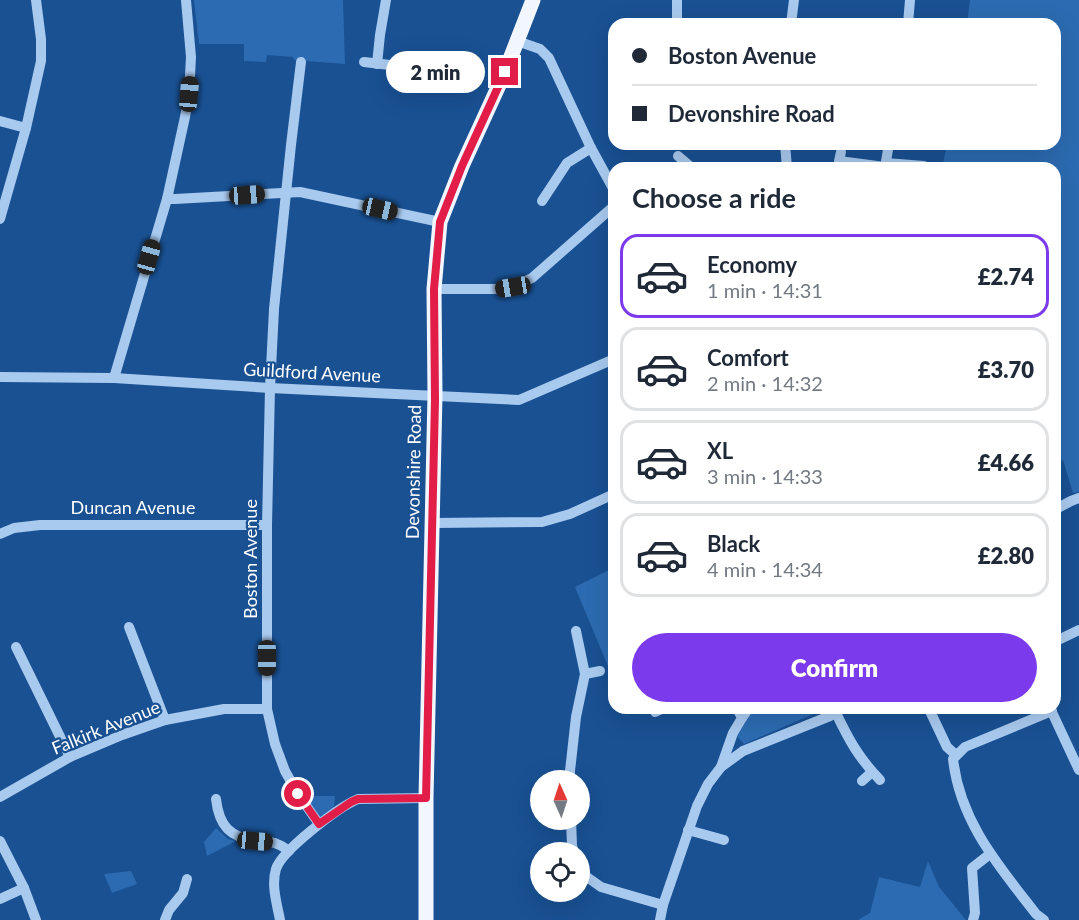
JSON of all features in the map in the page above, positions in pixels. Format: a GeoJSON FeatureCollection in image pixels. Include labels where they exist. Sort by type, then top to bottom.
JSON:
{"type":"FeatureCollection","features":[{"type":"Feature","properties":{"kind":"main road","name":"Devonshire Road"},"geometry":{"type":"LineString","coordinates":[[426,920],[426,798],[435,395],[434,289],[440,222],[533,0]]}},
{"type":"Feature","properties":{"kind":"street"},"geometry":{"type":"LineString","coordinates":[[0,219],[37,82],[41,39],[36,0]]}},
{"type":"Feature","properties":{"kind":"street"},"geometry":{"type":"LineString","coordinates":[[114,378],[166,199],[189,94],[191,57],[186,0]]}},
{"type":"Feature","properties":{"kind":"street"},"geometry":{"type":"LineString","coordinates":[[377,64],[386,0]]}},
{"type":"Feature","properties":{"kind":"street"},"geometry":{"type":"LineString","coordinates":[[677,0],[677,18]]}},
{"type":"Feature","properties":{"kind":"street"},"geometry":{"type":"LineString","coordinates":[[792,18],[794,0]]}},
{"type":"Feature","properties":{"kind":"street"},"geometry":{"type":"LineString","coordinates":[[908,18],[910,0]]}},
{"type":"Feature","properties":{"kind":"street"},"geometry":{"type":"LineString","coordinates":[[517,41],[540,49],[549,58],[608,179]]}},
{"type":"Feature","properties":{"kind":"street","name":"Boston Avenue"},"geometry":{"type":"LineString","coordinates":[[301,62],[274,309],[267,525],[267,709],[275,744],[285,771],[319,824]]}},
{"type":"Feature","properties":{"kind":"street"},"geometry":{"type":"LineString","coordinates":[[364,62],[390,65]]}},
{"type":"Feature","properties":{"kind":"street"},"geometry":{"type":"LineString","coordinates":[[0,121],[26,128]]}},
{"type":"Feature","properties":{"kind":"street"},"geometry":{"type":"LineString","coordinates":[[542,201],[567,163],[591,148]]}},
{"type":"Feature","properties":{"kind":"street"},"geometry":{"type":"LineString","coordinates":[[841,152],[839,161],[848,162]]}},
{"type":"Feature","properties":{"kind":"street"},"geometry":{"type":"LineString","coordinates":[[678,156],[684,162]]}},
{"type":"Feature","properties":{"kind":"street"},"geometry":{"type":"LineString","coordinates":[[166,199],[300,192],[440,222]]}},
{"type":"Feature","properties":{"kind":"street"},"geometry":{"type":"LineString","coordinates":[[434,289],[513,287],[532,278],[608,211]]}},
{"type":"Feature","properties":{"kind":"street","name":"Guildford Avenue"},"geometry":{"type":"LineString","coordinates":[[0,377],[114,378],[519,400],[608,362]]}},
{"type":"Feature","properties":{"kind":"street"},"geometry":{"type":"LineString","coordinates":[[432,523],[542,522],[570,514],[608,497]]}},
{"type":"Feature","properties":{"kind":"street"},"geometry":{"type":"LineString","coordinates":[[1061,506],[1079,498]]}},
{"type":"Feature","properties":{"kind":"street","name":"Duncan Avenue"},"geometry":{"type":"LineString","coordinates":[[0,534],[14,528],[40,525],[267,525]]}},
{"type":"Feature","properties":{"kind":"street"},"geometry":{"type":"LineString","coordinates":[[129,627],[165,720]]}},
{"type":"Feature","properties":{"kind":"street"},"geometry":{"type":"LineString","coordinates":[[1061,639],[1079,630]]}},
{"type":"Feature","properties":{"kind":"street"},"geometry":{"type":"LineString","coordinates":[[570,770],[576,717],[585,674],[576,631]]}},
{"type":"Feature","properties":{"kind":"street"},"geometry":{"type":"LineString","coordinates":[[16,647],[70,757]]}},
{"type":"Feature","properties":{"kind":"street"},"geometry":{"type":"LineString","coordinates":[[585,674],[600,671]]}},
{"type":"Feature","properties":{"kind":"street","name":"Falkirk Avenue"},"geometry":{"type":"LineString","coordinates":[[0,797],[70,757],[165,720],[224,709],[267,709]]}},
{"type":"Feature","properties":{"kind":"street"},"geometry":{"type":"LineString","coordinates":[[721,767],[739,714]]}},
{"type":"Feature","properties":{"kind":"street"},"geometry":{"type":"LineString","coordinates":[[660,920],[697,806],[708,784],[721,767],[743,751],[830,714]]}},
{"type":"Feature","properties":{"kind":"street"},"geometry":{"type":"LineString","coordinates":[[840,714],[851,745],[876,776],[862,781]]}},
{"type":"Feature","properties":{"kind":"street"},"geometry":{"type":"LineString","coordinates":[[929,714],[947,747],[956,755]]}},
{"type":"Feature","properties":{"kind":"street"},"geometry":{"type":"LineString","coordinates":[[1042,714],[964,747],[953,759],[955,777],[966,811],[990,854],[1036,914],[1044,920]]}},
{"type":"Feature","properties":{"kind":"street"},"geometry":{"type":"LineString","coordinates":[[1053,714],[1079,770]]}},
{"type":"Feature","properties":{"kind":"street"},"geometry":{"type":"LineString","coordinates":[[280,920],[274,881],[276,866],[319,824],[358,799],[426,798]]}},
{"type":"Feature","properties":{"kind":"street"},"geometry":{"type":"LineString","coordinates":[[216,799],[220,818],[226,829],[237,837],[276,843],[289,851]]}},
{"type":"Feature","properties":{"kind":"street"},"geometry":{"type":"LineString","coordinates":[[688,830],[724,840]]}},
{"type":"Feature","properties":{"kind":"street"},"geometry":{"type":"LineString","coordinates":[[0,842],[24,888],[36,920]]}},
{"type":"Feature","properties":{"kind":"street"},"geometry":{"type":"LineString","coordinates":[[974,916],[972,868],[990,854]]}},
{"type":"Feature","properties":{"kind":"street"},"geometry":{"type":"LineString","coordinates":[[165,920],[169,910],[183,893],[187,879]]}},
{"type":"Feature","properties":{"kind":"street"},"geometry":{"type":"LineString","coordinates":[[590,879],[601,887],[663,905]]}},
{"type":"Feature","properties":{"kind":"street"},"geometry":{"type":"LineString","coordinates":[[0,899],[24,888]]}},
{"type":"Feature","properties":{"kind":"shaded area"},"geometry":{"type":"Polygon","coordinates":[[[194,0],[343,0],[345,64],[294,60],[293,57],[267,55],[266,62],[244,61],[244,44],[199,44],[194,0]]]}},
{"type":"Feature","properties":{"kind":"shaded area"},"geometry":{"type":"Polygon","coordinates":[[[970,0],[1079,0],[1079,492],[1073,493],[1063,460],[1061,461],[1061,162],[943,162],[946,150],[1061,150],[1061,18],[968,18],[970,0]]]}},
{"type":"Feature","properties":{"kind":"shaded area"},"geometry":{"type":"Polygon","coordinates":[[[608,570],[608,666],[575,587],[608,570]]]}},
{"type":"Feature","properties":{"kind":"shaded area"},"geometry":{"type":"Polygon","coordinates":[[[750,714],[813,714],[744,744],[737,736],[750,714]]]}},
{"type":"Feature","properties":{"kind":"shaded area"},"geometry":{"type":"Polygon","coordinates":[[[302,796],[335,796],[334,807],[321,818],[302,796]]]}},
{"type":"Feature","properties":{"kind":"shaded area"},"geometry":{"type":"Polygon","coordinates":[[[216,828],[228,839],[236,841],[207,856],[204,842],[216,828]]]}},
{"type":"Feature","properties":{"kind":"shaded area"},"geometry":{"type":"Polygon","coordinates":[[[928,861],[939,887],[966,920],[858,920],[870,913],[879,877],[920,887],[928,861]]]}},
{"type":"Feature","properties":{"kind":"shaded area"},"geometry":{"type":"Polygon","coordinates":[[[131,871],[137,884],[112,893],[104,874],[131,871]]]}},
{"type":"Feature","properties":{"kind":"route"},"geometry":{"type":"LineString","coordinates":[[298,794],[319,824],[358,799],[426,798],[435,401],[434,289],[440,222],[462,166],[505,72]]}}]}
